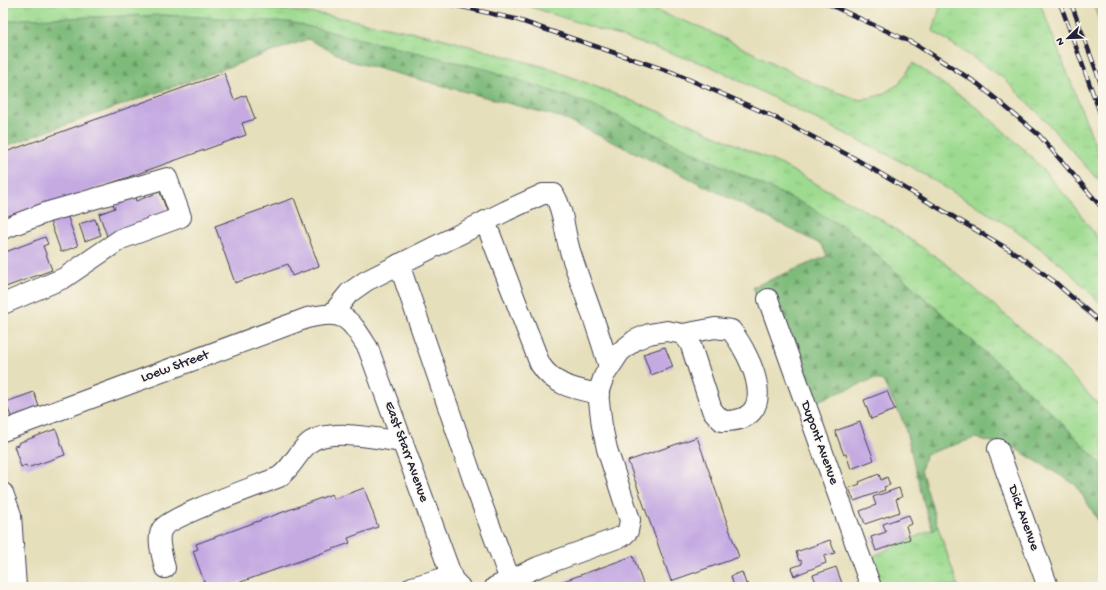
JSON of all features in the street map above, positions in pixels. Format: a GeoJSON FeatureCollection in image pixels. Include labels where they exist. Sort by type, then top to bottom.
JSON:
{"type":"FeatureCollection","features":[{"type":"Feature","properties":{"kind":"street"},"geometry":{"type":"LineString","coordinates":[[3,229],[48,212],[167,178],[182,217],[121,239],[64,278],[3,304]]}},
{"type":"Feature","properties":{"kind":"street"},"geometry":{"type":"LineString","coordinates":[[340,317],[349,293],[366,280],[543,194],[554,194],[561,206],[570,253],[602,343],[609,368]]}},
{"type":"Feature","properties":{"kind":"street"},"geometry":{"type":"LineString","coordinates":[[485,221],[540,364],[545,372],[553,380],[570,387],[599,394]]}},
{"type":"Feature","properties":{"kind":"street"},"geometry":{"type":"LineString","coordinates":[[400,264],[475,484],[502,583],[538,567],[623,536],[628,531],[630,520],[607,449],[599,394],[604,376],[609,368],[620,352],[635,340],[649,334],[667,331],[683,334],[716,328],[730,330],[738,339],[751,366],[759,390],[758,405],[750,413],[733,421],[722,420],[712,410],[690,343],[683,334]]}},
{"type":"Feature","properties":{"kind":"street","name":"Dupont Avenue"},"geometry":{"type":"LineString","coordinates":[[768,299],[871,587]]}},
{"type":"Feature","properties":{"kind":"street","name":"Loew Street"},"geometry":{"type":"LineString","coordinates":[[3,431],[307,318],[328,313],[340,317]]}},
{"type":"Feature","properties":{"kind":"street","name":"East Starr Avenue"},"geometry":{"type":"LineString","coordinates":[[340,317],[368,348],[456,583]]}},
{"type":"Feature","properties":{"kind":"street"},"geometry":{"type":"LineString","coordinates":[[165,568],[160,538],[162,529],[169,522],[279,477],[289,471],[301,451],[311,442],[328,436],[339,435],[402,442]]}},
{"type":"Feature","properties":{"kind":"street","name":"Dick Avenue"},"geometry":{"type":"LineString","coordinates":[[998,449],[1048,587]]}},
{"type":"Feature","properties":{"kind":"street"},"geometry":{"type":"LineString","coordinates":[[3,493],[11,515],[9,558],[16,587]]}},
{"type":"Feature","properties":{"kind":"street"},"geometry":{"type":"LineString","coordinates":[[412,587],[444,578],[456,583]]}},
{"type":"Feature","properties":{"kind":"green space"},"geometry":{"type":"Polygon","coordinates":[[[3,3],[222,3],[327,15],[441,38],[548,68],[681,120],[782,165],[880,219],[941,260],[1045,349],[1102,408],[1103,466],[1053,414],[853,233],[489,70],[166,15],[23,19],[3,22],[3,3]]]}},
{"type":"Feature","properties":{"kind":"green space"},"geometry":{"type":"Polygon","coordinates":[[[519,3],[635,3],[703,28],[821,87],[860,100],[881,95],[899,84],[913,63],[979,109],[1028,153],[1071,202],[1103,245],[1103,306],[1062,265],[1016,230],[910,166],[710,66],[519,3]]]}},
{"type":"Feature","properties":{"kind":"green space"},"geometry":{"type":"Polygon","coordinates":[[[941,3],[1040,3],[1103,165],[1103,177],[1097,179],[1044,119],[1002,77],[933,31],[941,3]]]}},
{"type":"Feature","properties":{"kind":"green space"},"geometry":{"type":"Polygon","coordinates":[[[1093,3],[1103,3],[1103,31],[1093,3]]]}},
{"type":"Feature","properties":{"kind":"green space"},"geometry":{"type":"Polygon","coordinates":[[[166,15],[290,22],[489,70],[593,105],[808,206],[853,233],[1053,414],[1102,465],[1103,528],[1076,485],[1013,447],[975,438],[926,454],[921,470],[938,527],[933,531],[924,504],[904,423],[883,381],[874,379],[812,403],[799,403],[753,287],[827,256],[822,245],[693,180],[560,117],[350,61],[308,39],[3,147],[3,22],[23,19],[166,15]]]}},
{"type":"Feature","properties":{"kind":"green space"},"geometry":{"type":"Polygon","coordinates":[[[938,527],[958,586],[882,587],[871,557],[938,527]]]}},
{"type":"Feature","properties":{"kind":"building"},"geometry":{"type":"Polygon","coordinates":[[[224,73],[234,100],[246,95],[255,119],[242,123],[246,135],[3,222],[3,153],[224,73]]]}},
{"type":"Feature","properties":{"kind":"building"},"geometry":{"type":"Polygon","coordinates":[[[160,192],[168,214],[107,236],[99,214],[115,208],[112,203],[134,195],[136,201],[160,192]]]}},
{"type":"Feature","properties":{"kind":"building"},"geometry":{"type":"Polygon","coordinates":[[[294,198],[319,266],[292,276],[288,264],[235,283],[215,226],[294,198]]]}},
{"type":"Feature","properties":{"kind":"building"},"geometry":{"type":"Polygon","coordinates":[[[67,215],[78,246],[61,252],[50,221],[67,215]]]}},
{"type":"Feature","properties":{"kind":"building"},"geometry":{"type":"Polygon","coordinates":[[[95,219],[101,235],[85,241],[79,224],[95,219]]]}},
{"type":"Feature","properties":{"kind":"building"},"geometry":{"type":"Polygon","coordinates":[[[45,237],[48,244],[43,246],[52,270],[3,288],[3,253],[45,237]]]}},
{"type":"Feature","properties":{"kind":"building"},"geometry":{"type":"Polygon","coordinates":[[[665,347],[673,367],[651,375],[643,354],[665,347]]]}},
{"type":"Feature","properties":{"kind":"building"},"geometry":{"type":"Polygon","coordinates":[[[887,391],[895,410],[871,419],[864,400],[887,391]]]}},
{"type":"Feature","properties":{"kind":"building"},"geometry":{"type":"Polygon","coordinates":[[[34,392],[39,407],[11,417],[6,402],[34,392]]]}},
{"type":"Feature","properties":{"kind":"building"},"geometry":{"type":"Polygon","coordinates":[[[860,422],[874,460],[851,469],[846,454],[844,455],[835,431],[860,422]]]}},
{"type":"Feature","properties":{"kind":"building"},"geometry":{"type":"Polygon","coordinates":[[[56,429],[65,455],[27,468],[26,465],[21,467],[14,446],[19,445],[18,443],[56,429]]]}},
{"type":"Feature","properties":{"kind":"building"},"geometry":{"type":"Polygon","coordinates":[[[697,437],[739,557],[671,581],[628,461],[697,437]]]}},
{"type":"Feature","properties":{"kind":"building"},"geometry":{"type":"Polygon","coordinates":[[[879,474],[881,480],[887,477],[890,485],[884,487],[885,490],[854,501],[849,488],[860,484],[859,482],[879,474]]]}},
{"type":"Feature","properties":{"kind":"building"},"geometry":{"type":"Polygon","coordinates":[[[364,488],[378,527],[348,538],[350,543],[227,587],[206,587],[193,551],[198,549],[196,544],[332,494],[334,499],[364,488]]]}},
{"type":"Feature","properties":{"kind":"building"},"geometry":{"type":"Polygon","coordinates":[[[899,488],[902,497],[896,499],[900,512],[865,524],[860,511],[876,505],[873,497],[899,488]]]}},
{"type":"Feature","properties":{"kind":"building"},"geometry":{"type":"Polygon","coordinates":[[[909,515],[912,524],[906,526],[910,539],[876,551],[871,537],[886,532],[883,524],[909,515]]]}},
{"type":"Feature","properties":{"kind":"building"},"geometry":{"type":"Polygon","coordinates":[[[830,540],[835,553],[824,556],[826,563],[794,576],[791,568],[802,564],[801,560],[799,561],[796,552],[830,540]]]}},
{"type":"Feature","properties":{"kind":"building"},"geometry":{"type":"Polygon","coordinates":[[[633,556],[644,587],[547,587],[633,556]]]}},
{"type":"Feature","properties":{"kind":"building"},"geometry":{"type":"Polygon","coordinates":[[[836,567],[843,586],[818,587],[813,575],[836,567]]]}},
{"type":"Feature","properties":{"kind":"building"},"geometry":{"type":"Polygon","coordinates":[[[742,572],[746,584],[748,583],[749,587],[734,587],[731,576],[742,572]]]}},
{"type":"Feature","properties":{"kind":"railway"},"geometry":{"type":"LineString","coordinates":[[445,3],[515,19],[674,73],[770,115],[854,158],[1018,255],[1055,282],[1103,325]]}},
{"type":"Feature","properties":{"kind":"railway"},"geometry":{"type":"LineString","coordinates":[[826,3],[915,44],[978,84],[1039,135],[1103,209]]}},
{"type":"Feature","properties":{"kind":"railway"},"geometry":{"type":"LineString","coordinates":[[1060,3],[1103,121]]}},
{"type":"Feature","properties":{"kind":"railway"},"geometry":{"type":"LineString","coordinates":[[1071,3],[1103,89]]}}]}
